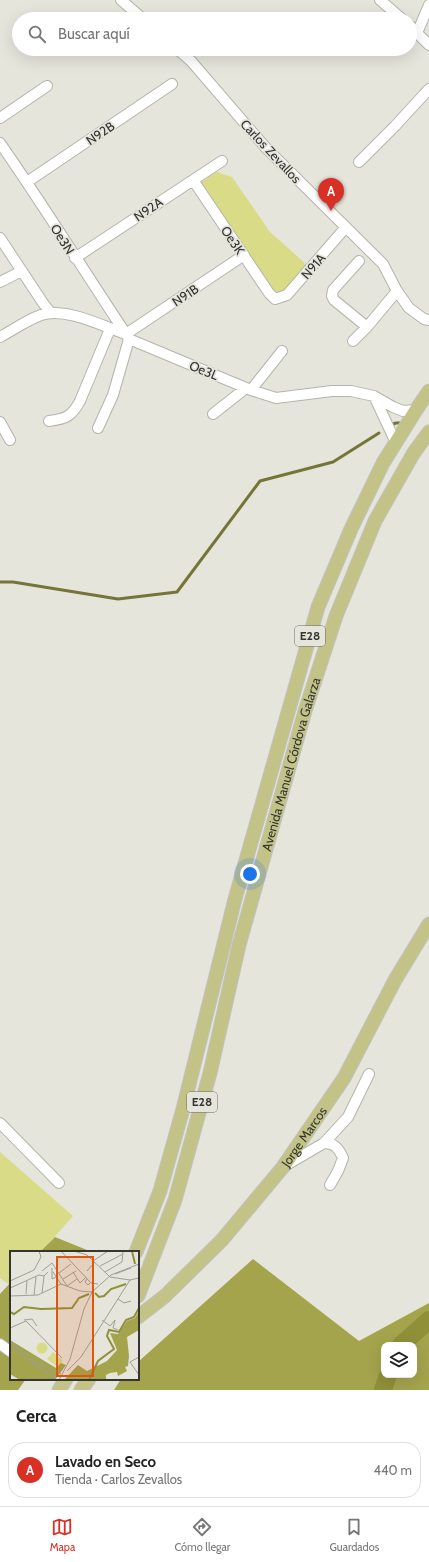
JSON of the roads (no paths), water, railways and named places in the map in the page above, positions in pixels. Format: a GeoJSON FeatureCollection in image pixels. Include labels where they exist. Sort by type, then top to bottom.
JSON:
{"type":"FeatureCollection","features":[{"type":"Feature","properties":{"kind":"main road","name":"Avenida Manuel Córdova Galarza"},"geometry":{"type":"LineString","coordinates":[[136,1251],[160,1191],[183,1109],[235,899],[318,607],[351,530],[384,463],[416,410],[429,392]]}},
{"type":"Feature","properties":{"kind":"main road","name":"Avenida Manuel Córdova Galarza"},"geometry":{"type":"LineString","coordinates":[[139,1293],[175,1200],[210,1073],[239,945],[305,711],[336,616],[375,521],[413,454],[429,432]]}},
{"type":"Feature","properties":{"kind":"main road"},"geometry":{"type":"LineString","coordinates":[[235,899],[252,903]]}},
{"type":"Feature","properties":{"kind":"main road","name":"Jorge Marcos"},"geometry":{"type":"LineString","coordinates":[[139,1316],[165,1296],[222,1240],[283,1166],[344,1078],[395,980],[429,924]]}},
{"type":"Feature","properties":{"kind":"main road"},"geometry":{"type":"LineString","coordinates":[[59,1390],[65,1380]]}},
{"type":"Feature","properties":{"kind":"main road"},"geometry":{"type":"LineString","coordinates":[[81,1390],[88,1380]]}},
{"type":"Feature","properties":{"kind":"street"},"geometry":{"type":"LineString","coordinates":[[121,0],[135,12]]}},
{"type":"Feature","properties":{"kind":"street"},"geometry":{"type":"LineString","coordinates":[[380,0],[394,12]]}},
{"type":"Feature","properties":{"kind":"street"},"geometry":{"type":"LineString","coordinates":[[417,25],[429,5]]}},
{"type":"Feature","properties":{"kind":"street"},"geometry":{"type":"LineString","coordinates":[[417,33],[429,45]]}},
{"type":"Feature","properties":{"kind":"street","name":"Carlos Zevallos"},"geometry":{"type":"LineString","coordinates":[[185,56],[266,148],[383,264],[408,308],[424,319],[429,320]]}},
{"type":"Feature","properties":{"kind":"street","name":"N92B"},"geometry":{"type":"LineString","coordinates":[[27,182],[172,84]]}},
{"type":"Feature","properties":{"kind":"street"},"geometry":{"type":"LineString","coordinates":[[0,118],[47,86]]}},
{"type":"Feature","properties":{"kind":"street"},"geometry":{"type":"LineString","coordinates":[[359,162],[429,89]]}},
{"type":"Feature","properties":{"kind":"street","name":"Oe3N"},"geometry":{"type":"LineString","coordinates":[[0,143],[128,337]]}},
{"type":"Feature","properties":{"kind":"street","name":"N92A"},"geometry":{"type":"LineString","coordinates":[[75,258],[222,161]]}},
{"type":"Feature","properties":{"kind":"street","name":"Oe3K"},"geometry":{"type":"LineString","coordinates":[[193,180],[269,293],[275,299]]}},
{"type":"Feature","properties":{"kind":"street","name":"N91A"},"geometry":{"type":"LineString","coordinates":[[275,299],[287,295],[346,227]]}},
{"type":"Feature","properties":{"kind":"street"},"geometry":{"type":"LineString","coordinates":[[0,238],[51,313]]}},
{"type":"Feature","properties":{"kind":"street","name":"N91B"},"geometry":{"type":"LineString","coordinates":[[128,337],[244,256]]}},
{"type":"Feature","properties":{"kind":"street"},"geometry":{"type":"LineString","coordinates":[[359,261],[333,290],[332,296],[334,300],[367,327]]}},
{"type":"Feature","properties":{"kind":"street"},"geometry":{"type":"LineString","coordinates":[[0,282],[22,270]]}},
{"type":"Feature","properties":{"kind":"street"},"geometry":{"type":"LineString","coordinates":[[353,342],[397,291]]}},
{"type":"Feature","properties":{"kind":"street","name":"Oe3L"},"geometry":{"type":"LineString","coordinates":[[0,337],[40,315],[51,313],[72,315],[110,329],[249,389],[276,398],[332,391],[351,391],[374,396],[403,411],[416,410]]}},
{"type":"Feature","properties":{"kind":"street"},"geometry":{"type":"LineString","coordinates":[[49,421],[64,419],[75,410],[110,329]]}},
{"type":"Feature","properties":{"kind":"street"},"geometry":{"type":"LineString","coordinates":[[98,428],[113,395],[128,337]]}},
{"type":"Feature","properties":{"kind":"street"},"geometry":{"type":"LineString","coordinates":[[213,414],[249,389],[282,351]]}},
{"type":"Feature","properties":{"kind":"street"},"geometry":{"type":"LineString","coordinates":[[374,396],[396,443]]}},
{"type":"Feature","properties":{"kind":"street"},"geometry":{"type":"LineString","coordinates":[[0,422],[10,440]]}},
{"type":"Feature","properties":{"kind":"street"},"geometry":{"type":"LineString","coordinates":[[283,1166],[324,1143],[348,1117],[369,1074]]}},
{"type":"Feature","properties":{"kind":"street"},"geometry":{"type":"LineString","coordinates":[[0,1123],[59,1183]]}},
{"type":"Feature","properties":{"kind":"street"},"geometry":{"type":"LineString","coordinates":[[324,1143],[331,1143],[337,1147],[343,1158],[330,1185]]}},
{"type":"Feature","properties":{"kind":"street"},"geometry":{"type":"LineString","coordinates":[[0,1344],[10,1351]]}},
{"type":"Feature","properties":{"kind":"waterway"},"geometry":{"type":"LineString","coordinates":[[393,424],[404,423]]}},
{"type":"Feature","properties":{"kind":"waterway"},"geometry":{"type":"LineString","coordinates":[[0,582],[13,582],[118,599],[177,592],[260,481],[333,462],[379,433]]}},
{"type":"Feature","properties":{"kind":"waterway"},"geometry":{"type":"LineString","coordinates":[[404,1342],[429,1320]]}},
{"type":"Feature","properties":{"kind":"waterway"},"geometry":{"type":"LineString","coordinates":[[383,1390],[387,1378]]}},
{"type":"Feature","properties":{"kind":"place","name":"Lavado en Seco"},"geometry":{"type":"Point","coordinates":[331,211]}}]}
